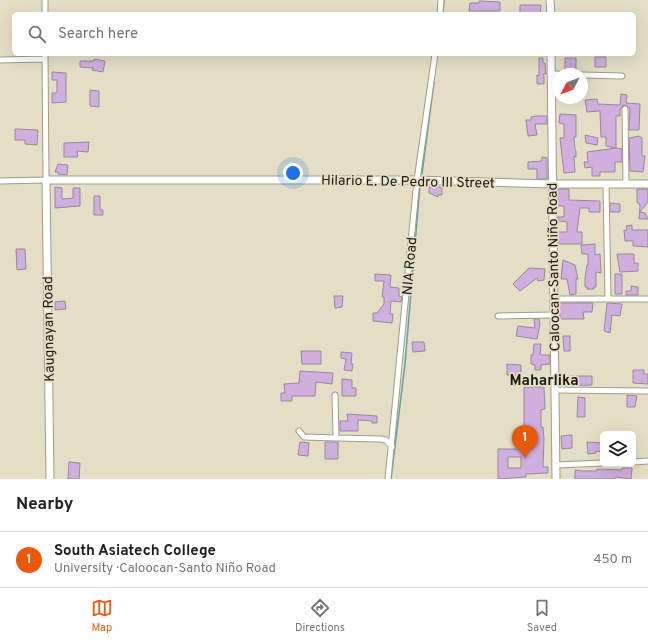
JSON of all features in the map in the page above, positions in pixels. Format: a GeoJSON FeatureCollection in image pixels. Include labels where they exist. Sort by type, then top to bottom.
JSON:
{"type":"FeatureCollection","features":[{"type":"Feature","properties":{"kind":"street"},"geometry":{"type":"LineString","coordinates":[[45,0],[45,12]]}},
{"type":"Feature","properties":{"kind":"street"},"geometry":{"type":"LineString","coordinates":[[440,12],[441,0]]}},
{"type":"Feature","properties":{"kind":"street"},"geometry":{"type":"LineString","coordinates":[[550,0],[550,12]]}},
{"type":"Feature","properties":{"kind":"street","name":"NIA Road"},"geometry":{"type":"LineString","coordinates":[[388,479],[417,180],[435,56]]}},
{"type":"Feature","properties":{"kind":"street","name":"Caloocan-Santo Niño Road"},"geometry":{"type":"LineString","coordinates":[[551,56],[553,68]]}},
{"type":"Feature","properties":{"kind":"street"},"geometry":{"type":"LineString","coordinates":[[0,60],[45,57],[46,180]]}},
{"type":"Feature","properties":{"kind":"street"},"geometry":{"type":"LineString","coordinates":[[588,75],[622,76]]}},
{"type":"Feature","properties":{"kind":"street","name":"Caloocan-Santo Niño Road"},"geometry":{"type":"LineString","coordinates":[[553,104],[552,184],[555,299],[556,479]]}},
{"type":"Feature","properties":{"kind":"street"},"geometry":{"type":"LineString","coordinates":[[625,109],[626,184]]}},
{"type":"Feature","properties":{"kind":"street","name":"Hilario E. De Pedro III Street"},"geometry":{"type":"LineString","coordinates":[[0,180],[417,180],[552,184],[648,184]]}},
{"type":"Feature","properties":{"kind":"street","name":"Kaugnayan Road"},"geometry":{"type":"LineString","coordinates":[[46,180],[50,479]]}},
{"type":"Feature","properties":{"kind":"street"},"geometry":{"type":"LineString","coordinates":[[606,184],[608,299]]}},
{"type":"Feature","properties":{"kind":"street"},"geometry":{"type":"LineString","coordinates":[[555,299],[648,299]]}},
{"type":"Feature","properties":{"kind":"street"},"geometry":{"type":"LineString","coordinates":[[498,316],[555,315]]}},
{"type":"Feature","properties":{"kind":"street"},"geometry":{"type":"LineString","coordinates":[[555,390],[648,391]]}},
{"type":"Feature","properties":{"kind":"street"},"geometry":{"type":"LineString","coordinates":[[335,395],[336,438]]}},
{"type":"Feature","properties":{"kind":"street"},"geometry":{"type":"LineString","coordinates":[[299,431],[304,437],[381,439],[386,440],[392,447]]}},
{"type":"Feature","properties":{"kind":"street"},"geometry":{"type":"LineString","coordinates":[[636,462],[648,461]]}},
{"type":"Feature","properties":{"kind":"street"},"geometry":{"type":"LineString","coordinates":[[556,464],[600,463]]}},
{"type":"Feature","properties":{"kind":"building"},"geometry":{"type":"Polygon","coordinates":[[[479,1],[500,2],[500,11],[469,11],[470,3],[479,3],[479,1]]]}},
{"type":"Feature","properties":{"kind":"building"},"geometry":{"type":"Polygon","coordinates":[[[520,5],[541,5],[540,12],[520,12],[520,5]]]}},
{"type":"Feature","properties":{"kind":"building"},"geometry":{"type":"Polygon","coordinates":[[[595,57],[606,57],[606,67],[595,67],[595,57]]]}},
{"type":"Feature","properties":{"kind":"building"},"geometry":{"type":"Polygon","coordinates":[[[539,58],[543,58],[543,63],[545,63],[546,74],[544,73],[544,84],[537,84],[537,75],[539,76],[539,58]]]}},
{"type":"Feature","properties":{"kind":"building"},"geometry":{"type":"Polygon","coordinates":[[[565,58],[576,58],[576,68],[565,68],[565,58]]]}},
{"type":"Feature","properties":{"kind":"building"},"geometry":{"type":"Polygon","coordinates":[[[94,59],[105,61],[103,72],[92,70],[93,68],[80,67],[80,61],[94,61],[94,59]]]}},
{"type":"Feature","properties":{"kind":"building"},"geometry":{"type":"Polygon","coordinates":[[[52,72],[66,73],[66,102],[52,103],[52,93],[57,93],[57,80],[52,80],[52,72]]]}},
{"type":"Feature","properties":{"kind":"building"},"geometry":{"type":"Polygon","coordinates":[[[90,90],[99,91],[99,107],[90,106],[90,90]]]}},
{"type":"Feature","properties":{"kind":"building"},"geometry":{"type":"Polygon","coordinates":[[[621,94],[627,95],[626,103],[640,104],[639,130],[629,130],[630,109],[623,105],[620,110],[620,116],[616,116],[616,148],[606,146],[606,137],[601,137],[600,111],[587,112],[586,104],[588,104],[588,100],[597,99],[598,104],[620,105],[621,94]]]}},
{"type":"Feature","properties":{"kind":"building"},"geometry":{"type":"Polygon","coordinates":[[[560,114],[576,115],[576,137],[574,137],[576,151],[576,157],[574,156],[575,172],[564,173],[560,138],[564,138],[564,124],[559,123],[560,114]]]}},
{"type":"Feature","properties":{"kind":"building"},"geometry":{"type":"Polygon","coordinates":[[[547,116],[547,124],[535,124],[537,135],[528,136],[526,120],[531,120],[531,117],[547,116]]]}},
{"type":"Feature","properties":{"kind":"building"},"geometry":{"type":"Polygon","coordinates":[[[15,129],[38,130],[37,145],[25,144],[25,140],[15,140],[15,129]]]}},
{"type":"Feature","properties":{"kind":"building"},"geometry":{"type":"Polygon","coordinates":[[[585,135],[598,138],[597,145],[586,143],[585,135]]]}},
{"type":"Feature","properties":{"kind":"building"},"geometry":{"type":"Polygon","coordinates":[[[639,136],[642,138],[642,156],[645,156],[643,172],[630,171],[629,138],[639,136]]]}},
{"type":"Feature","properties":{"kind":"building"},"geometry":{"type":"Polygon","coordinates":[[[89,142],[88,152],[77,151],[78,157],[64,157],[64,143],[89,142]]]}},
{"type":"Feature","properties":{"kind":"building"},"geometry":{"type":"Polygon","coordinates":[[[616,148],[622,149],[622,162],[615,162],[615,172],[600,172],[600,176],[592,176],[592,167],[585,168],[584,162],[588,162],[587,152],[616,148]]]}},
{"type":"Feature","properties":{"kind":"building"},"geometry":{"type":"Polygon","coordinates":[[[542,157],[547,158],[547,179],[537,179],[537,169],[528,169],[528,162],[542,161],[542,157]]]}},
{"type":"Feature","properties":{"kind":"building"},"geometry":{"type":"Polygon","coordinates":[[[58,164],[68,165],[67,175],[58,174],[58,172],[55,172],[58,164]]]}},
{"type":"Feature","properties":{"kind":"building"},"geometry":{"type":"Polygon","coordinates":[[[55,187],[62,188],[62,199],[73,198],[73,188],[80,188],[80,206],[55,208],[55,187]]]}},
{"type":"Feature","properties":{"kind":"building"},"geometry":{"type":"Polygon","coordinates":[[[429,187],[442,187],[442,195],[438,195],[438,197],[429,193],[429,187]]]}},
{"type":"Feature","properties":{"kind":"building"},"geometry":{"type":"Polygon","coordinates":[[[558,189],[569,189],[569,200],[600,201],[600,212],[589,212],[589,208],[580,208],[577,232],[582,232],[582,244],[558,244],[558,232],[567,232],[567,222],[558,221],[558,217],[564,217],[564,206],[558,206],[558,189]]]}},
{"type":"Feature","properties":{"kind":"building"},"geometry":{"type":"Polygon","coordinates":[[[637,189],[648,189],[648,202],[640,212],[645,213],[648,219],[639,219],[640,206],[639,203],[637,203],[637,189]]]}},
{"type":"Feature","properties":{"kind":"building"},"geometry":{"type":"Polygon","coordinates":[[[94,196],[100,196],[100,210],[103,210],[103,215],[94,215],[94,196]]]}},
{"type":"Feature","properties":{"kind":"building"},"geometry":{"type":"Polygon","coordinates":[[[610,203],[620,204],[620,212],[610,212],[610,203]]]}},
{"type":"Feature","properties":{"kind":"building"},"geometry":{"type":"Polygon","coordinates":[[[632,225],[632,230],[648,230],[648,247],[633,246],[633,241],[625,241],[624,230],[627,230],[626,226],[632,225]]]}},
{"type":"Feature","properties":{"kind":"building"},"geometry":{"type":"Polygon","coordinates":[[[595,244],[595,255],[600,254],[601,273],[596,272],[596,287],[594,287],[594,289],[587,289],[587,287],[585,287],[585,277],[588,265],[588,254],[582,254],[581,245],[595,244]]]}},
{"type":"Feature","properties":{"kind":"building"},"geometry":{"type":"Polygon","coordinates":[[[16,249],[25,249],[26,269],[17,270],[16,249]]]}},
{"type":"Feature","properties":{"kind":"building"},"geometry":{"type":"Polygon","coordinates":[[[617,254],[634,254],[634,263],[638,263],[638,271],[620,272],[617,254]]]}},
{"type":"Feature","properties":{"kind":"building"},"geometry":{"type":"Polygon","coordinates":[[[563,260],[575,265],[578,279],[576,279],[576,294],[570,295],[567,279],[561,279],[563,260]]]}},
{"type":"Feature","properties":{"kind":"building"},"geometry":{"type":"Polygon","coordinates":[[[529,268],[545,269],[544,280],[538,281],[537,278],[520,291],[513,284],[529,268]]]}},
{"type":"Feature","properties":{"kind":"building"},"geometry":{"type":"Polygon","coordinates":[[[375,274],[391,275],[390,287],[399,288],[399,296],[402,297],[401,302],[391,301],[390,314],[393,314],[392,323],[373,321],[373,313],[377,313],[384,304],[384,297],[382,297],[384,281],[375,281],[375,274]]]}},
{"type":"Feature","properties":{"kind":"building"},"geometry":{"type":"Polygon","coordinates":[[[615,274],[622,274],[622,294],[615,294],[615,274]]]}},
{"type":"Feature","properties":{"kind":"building"},"geometry":{"type":"Polygon","coordinates":[[[631,286],[638,287],[638,295],[626,295],[626,291],[631,291],[631,286]]]}},
{"type":"Feature","properties":{"kind":"building"},"geometry":{"type":"Polygon","coordinates":[[[334,296],[343,296],[342,307],[335,308],[334,296]]]}},
{"type":"Feature","properties":{"kind":"building"},"geometry":{"type":"Polygon","coordinates":[[[65,301],[66,309],[55,310],[55,302],[65,301]]]}},
{"type":"Feature","properties":{"kind":"building"},"geometry":{"type":"Polygon","coordinates":[[[559,303],[593,303],[592,312],[583,312],[584,319],[560,319],[559,303]]]}},
{"type":"Feature","properties":{"kind":"building"},"geometry":{"type":"Polygon","coordinates":[[[607,303],[622,304],[620,316],[612,315],[610,333],[604,331],[607,303]]]}},
{"type":"Feature","properties":{"kind":"building"},"geometry":{"type":"Polygon","coordinates":[[[534,319],[539,319],[540,324],[537,339],[516,336],[518,326],[535,328],[534,319]]]}},
{"type":"Feature","properties":{"kind":"building"},"geometry":{"type":"Polygon","coordinates":[[[563,336],[570,336],[570,351],[564,351],[563,336]]]}},
{"type":"Feature","properties":{"kind":"building"},"geometry":{"type":"Polygon","coordinates":[[[412,342],[424,342],[425,351],[413,352],[412,342]]]}},
{"type":"Feature","properties":{"kind":"building"},"geometry":{"type":"Polygon","coordinates":[[[534,344],[541,344],[540,355],[550,355],[550,364],[541,365],[541,370],[535,370],[535,365],[531,364],[531,355],[533,355],[534,344]]]}},
{"type":"Feature","properties":{"kind":"building"},"geometry":{"type":"Polygon","coordinates":[[[301,351],[321,351],[321,364],[302,364],[301,351]]]}},
{"type":"Feature","properties":{"kind":"building"},"geometry":{"type":"Polygon","coordinates":[[[341,352],[352,353],[352,371],[344,370],[346,359],[341,358],[341,352]]]}},
{"type":"Feature","properties":{"kind":"building"},"geometry":{"type":"Polygon","coordinates":[[[507,364],[521,365],[521,376],[507,375],[507,364]]]}},
{"type":"Feature","properties":{"kind":"building"},"geometry":{"type":"Polygon","coordinates":[[[633,370],[644,370],[644,374],[648,374],[648,384],[633,383],[633,370]]]}},
{"type":"Feature","properties":{"kind":"building"},"geometry":{"type":"Polygon","coordinates":[[[300,371],[333,373],[332,384],[316,382],[315,396],[292,396],[292,401],[281,401],[281,393],[285,393],[284,384],[299,383],[300,371]]]}},
{"type":"Feature","properties":{"kind":"building"},"geometry":{"type":"Polygon","coordinates":[[[561,376],[592,376],[592,385],[561,386],[561,376]]]}},
{"type":"Feature","properties":{"kind":"building"},"geometry":{"type":"Polygon","coordinates":[[[342,379],[352,380],[352,388],[356,388],[356,396],[342,396],[342,379]]]}},
{"type":"Feature","properties":{"kind":"building"},"geometry":{"type":"Polygon","coordinates":[[[524,387],[544,387],[545,409],[541,410],[541,427],[543,427],[544,438],[543,467],[548,467],[548,473],[526,474],[526,477],[498,479],[498,449],[532,449],[533,435],[527,436],[526,427],[524,427],[524,387]],[[508,457],[508,468],[521,468],[521,457],[508,457]]]}},
{"type":"Feature","properties":{"kind":"building"},"geometry":{"type":"Polygon","coordinates":[[[627,395],[637,396],[635,407],[627,407],[627,395]]]}},
{"type":"Feature","properties":{"kind":"building"},"geometry":{"type":"Polygon","coordinates":[[[578,397],[585,398],[585,417],[577,417],[578,397]]]}},
{"type":"Feature","properties":{"kind":"building"},"geometry":{"type":"Polygon","coordinates":[[[347,414],[377,416],[377,423],[358,420],[358,431],[340,431],[340,421],[348,421],[347,414]]]}},
{"type":"Feature","properties":{"kind":"building"},"geometry":{"type":"Polygon","coordinates":[[[572,435],[572,448],[562,449],[561,436],[572,435]]]}},
{"type":"Feature","properties":{"kind":"building"},"geometry":{"type":"Polygon","coordinates":[[[300,442],[309,443],[308,456],[298,455],[300,442]]]}},
{"type":"Feature","properties":{"kind":"building"},"geometry":{"type":"Polygon","coordinates":[[[325,442],[338,442],[338,459],[325,459],[325,442]]]}},
{"type":"Feature","properties":{"kind":"building"},"geometry":{"type":"Polygon","coordinates":[[[587,442],[600,443],[600,452],[596,451],[596,453],[588,454],[587,442]]]}},
{"type":"Feature","properties":{"kind":"building"},"geometry":{"type":"Polygon","coordinates":[[[69,462],[80,463],[79,479],[68,479],[69,462]]]}},
{"type":"Feature","properties":{"kind":"building"},"geometry":{"type":"Polygon","coordinates":[[[622,468],[632,468],[631,479],[616,477],[614,479],[575,479],[575,470],[622,470],[622,468]]]}},
{"type":"Feature","properties":{"kind":"waterway"},"geometry":{"type":"LineString","coordinates":[[443,12],[444,0]]}},
{"type":"Feature","properties":{"kind":"waterway"},"geometry":{"type":"LineString","coordinates":[[422,174],[434,82]]}},
{"type":"Feature","properties":{"kind":"waterway"},"geometry":{"type":"LineString","coordinates":[[391,479],[405,364],[420,185]]}},
{"type":"Feature","properties":{"kind":"place","name":"South Asiatech College"},"geometry":{"type":"Point","coordinates":[525,458]}},
{"type":"Feature","properties":{"kind":"district","name":"Maharlika"},"geometry":{"type":"Point","coordinates":[544,380]}}]}
